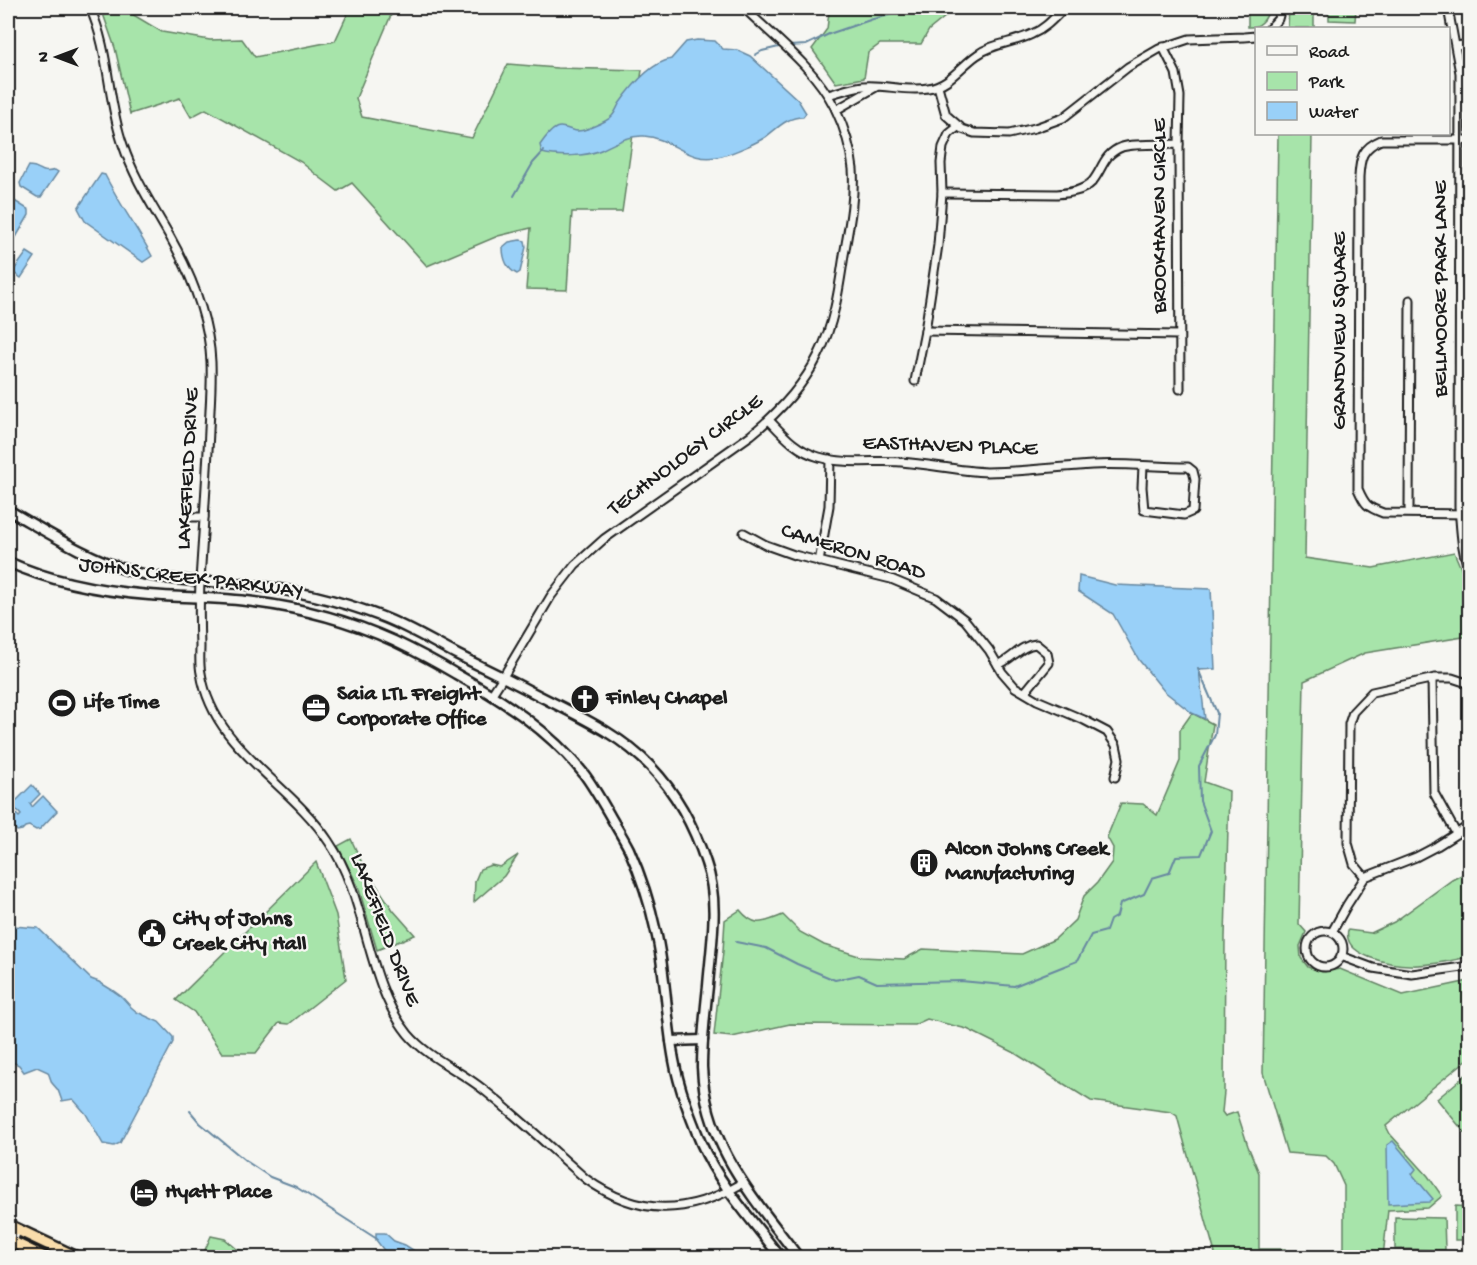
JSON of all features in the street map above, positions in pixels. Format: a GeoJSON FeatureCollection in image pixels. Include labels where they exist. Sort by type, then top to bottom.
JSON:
{"type":"FeatureCollection","features":[{"type":"Feature","properties":{"kind":"highway"},"geometry":{"type":"LineString","coordinates":[[13,1227],[78,1257]]}},
{"type":"Feature","properties":{"kind":"highway"},"geometry":{"type":"LineString","coordinates":[[9,1245],[45,1257]]}},
{"type":"Feature","properties":{"kind":"street","name":"LAKEFIELD DRIVE"},"geometry":{"type":"LineString","coordinates":[[90,8],[101,37],[117,126],[127,157],[141,189],[179,252],[197,293],[208,337],[212,379],[199,598],[200,671],[212,711],[231,739],[308,814],[332,846],[350,882],[385,997],[396,1018],[410,1036],[433,1056],[483,1088],[586,1179],[614,1196],[643,1205],[676,1207],[706,1201],[743,1183]]}},
{"type":"Feature","properties":{"kind":"street","name":"TECHNOLOGY CIRCLE"},"geometry":{"type":"LineString","coordinates":[[492,694],[563,580],[604,539],[751,435],[768,420],[799,388],[818,356],[829,329],[836,301],[853,195],[851,156],[844,129],[828,94],[786,47],[744,8]]}},
{"type":"Feature","properties":{"kind":"street"},"geometry":{"type":"LineString","coordinates":[[828,94],[863,86],[916,90],[938,86],[949,80],[983,51],[1034,34],[1050,23],[1064,8]]}},
{"type":"Feature","properties":{"kind":"street"},"geometry":{"type":"LineString","coordinates":[[1271,27],[1278,19],[1281,8]]}},
{"type":"Feature","properties":{"kind":"street","name":"BELLMOORE PARK LANE"},"geometry":{"type":"LineString","coordinates":[[1448,8],[1461,73],[1460,514],[1461,532],[1470,571]]}},
{"type":"Feature","properties":{"kind":"street"},"geometry":{"type":"LineString","coordinates":[[938,86],[946,115],[962,129],[974,133],[1009,134],[1063,118],[1128,67],[1163,47],[1189,39],[1255,36]]}},
{"type":"Feature","properties":{"kind":"street"},"geometry":{"type":"LineString","coordinates":[[1456,46],[1470,44]]}},
{"type":"Feature","properties":{"kind":"street","name":"BROOKHAVEN CIRCLE"},"geometry":{"type":"LineString","coordinates":[[1163,47],[1176,73],[1179,87],[1180,389]]}},
{"type":"Feature","properties":{"kind":"street"},"geometry":{"type":"LineString","coordinates":[[836,110],[876,87]]}},
{"type":"Feature","properties":{"kind":"street"},"geometry":{"type":"LineString","coordinates":[[855,88],[859,97]]}},
{"type":"Feature","properties":{"kind":"street"},"geometry":{"type":"LineString","coordinates":[[915,381],[938,245],[943,147],[949,134],[959,126]]}},
{"type":"Feature","properties":{"kind":"street","name":"GRANDVIEW SQUARE"},"geometry":{"type":"LineString","coordinates":[[1470,140],[1381,140],[1369,147],[1359,163],[1358,489],[1364,502],[1370,508],[1383,513],[1470,514]]}},
{"type":"Feature","properties":{"kind":"street"},"geometry":{"type":"LineString","coordinates":[[942,193],[1073,193],[1090,183],[1102,163],[1121,148],[1179,144]]}},
{"type":"Feature","properties":{"kind":"street"},"geometry":{"type":"LineString","coordinates":[[1409,508],[1410,300]]}},
{"type":"Feature","properties":{"kind":"street"},"geometry":{"type":"LineString","coordinates":[[925,331],[1179,335]]}},
{"type":"Feature","properties":{"kind":"street"},"geometry":{"type":"LineString","coordinates":[[1460,413],[1470,413]]}},
{"type":"Feature","properties":{"kind":"street","name":"EASTHAVEN PLACE"},"geometry":{"type":"LineString","coordinates":[[768,420],[791,443],[818,457],[846,462],[923,464],[956,470],[988,472],[1094,465],[1143,466],[1188,467],[1193,471],[1195,479],[1193,511],[1184,515],[1144,510],[1143,466]]}},
{"type":"Feature","properties":{"kind":"street"},"geometry":{"type":"LineString","coordinates":[[819,562],[829,506],[830,459]]}},
{"type":"Feature","properties":{"kind":"street","name":"JOHNS CREEK PARKWAY"},"geometry":{"type":"LineString","coordinates":[[8,510],[111,564],[153,577],[260,586],[316,597],[381,616],[503,677],[621,740],[650,765],[666,783],[690,819],[708,867],[713,895],[713,931],[702,1068],[705,1096],[711,1119],[718,1139],[743,1183],[799,1257]]}},
{"type":"Feature","properties":{"kind":"street"},"geometry":{"type":"LineString","coordinates":[[190,517],[204,517]]}},
{"type":"Feature","properties":{"kind":"street","name":"CAMERON ROAD"},"geometry":{"type":"LineString","coordinates":[[744,533],[765,545],[819,562],[891,579],[936,598],[965,620],[1015,687],[1037,700],[1107,732],[1116,745],[1119,759],[1116,777]]}},
{"type":"Feature","properties":{"kind":"street","name":"JOHNS CREEK PARKWAY"},"geometry":{"type":"LineString","coordinates":[[8,562],[51,579],[86,587],[152,596],[253,602],[310,611],[368,629],[415,650],[492,694],[543,732],[584,774],[628,847],[646,893],[656,933],[674,1062],[691,1117],[703,1147],[729,1191],[781,1257]]}},
{"type":"Feature","properties":{"kind":"street"},"geometry":{"type":"LineString","coordinates":[[998,665],[1028,645],[1036,644],[1047,653],[1049,663],[1025,692]]}},
{"type":"Feature","properties":{"kind":"street"},"geometry":{"type":"LineString","coordinates":[[1365,877],[1354,864],[1348,843],[1349,723],[1353,712],[1372,692],[1432,679],[1452,678],[1470,684]]}},
{"type":"Feature","properties":{"kind":"street"},"geometry":{"type":"LineString","coordinates":[[1432,679],[1434,793],[1456,833]]}},
{"type":"Feature","properties":{"kind":"street"},"geometry":{"type":"LineString","coordinates":[[1332,932],[1365,877],[1416,857],[1470,825]]}},
{"type":"Feature","properties":{"kind":"street"},"geometry":{"type":"LineString","coordinates":[[1322,931],[1332,932],[1341,941],[1343,950],[1335,964],[1322,967],[1313,962],[1308,954],[1308,944],[1313,935],[1322,931]]}},
{"type":"Feature","properties":{"kind":"street"},"geometry":{"type":"LineString","coordinates":[[1341,956],[1373,968],[1412,974],[1470,966]]}},
{"type":"Feature","properties":{"kind":"street"},"geometry":{"type":"LineString","coordinates":[[671,1041],[703,1040]]}},
{"type":"Feature","properties":{"kind":"street"},"geometry":{"type":"LineString","coordinates":[[9,1245],[13,1227]]}},
{"type":"Feature","properties":{"kind":"green space"},"geometry":{"type":"Polygon","coordinates":[[[101,8],[122,8],[162,32],[210,40],[242,39],[255,57],[335,41],[347,15],[342,8],[394,8],[356,98],[362,117],[472,138],[508,64],[557,68],[642,70],[622,212],[572,212],[567,290],[526,289],[531,228],[498,236],[427,266],[352,183],[338,191],[301,162],[206,109],[191,117],[180,98],[130,114],[115,48],[101,8]]]}},
{"type":"Feature","properties":{"kind":"green space"},"geometry":{"type":"Polygon","coordinates":[[[844,8],[956,8],[929,30],[921,44],[880,44],[868,53],[864,78],[836,83],[812,49],[827,29],[829,12],[844,8]]]}},
{"type":"Feature","properties":{"kind":"green space"},"geometry":{"type":"Polygon","coordinates":[[[1248,8],[1269,8],[1262,22],[1248,27],[1248,8]]]}},
{"type":"Feature","properties":{"kind":"green space"},"geometry":{"type":"Polygon","coordinates":[[[1289,8],[1314,8],[1314,27],[1288,27],[1289,8]]]}},
{"type":"Feature","properties":{"kind":"green space"},"geometry":{"type":"Polygon","coordinates":[[[1329,8],[1356,9],[1355,21],[1329,20],[1329,8]]]}},
{"type":"Feature","properties":{"kind":"green space"},"geometry":{"type":"Polygon","coordinates":[[[1278,135],[1312,135],[1305,558],[1373,568],[1454,552],[1469,587],[1469,636],[1365,653],[1304,681],[1299,924],[1306,932],[1300,946],[1301,958],[1308,967],[1322,972],[1340,969],[1403,995],[1469,981],[1469,1058],[1386,1126],[1390,1134],[1428,1176],[1442,1196],[1428,1208],[1388,1210],[1383,1257],[1303,1257],[1302,1253],[1335,1252],[1344,1249],[1344,1186],[1334,1164],[1326,1156],[1287,1153],[1263,1073],[1278,135]]]}},
{"type":"Feature","properties":{"kind":"green space"},"geometry":{"type":"Polygon","coordinates":[[[1192,713],[1213,724],[1204,782],[1229,791],[1222,1112],[1225,1116],[1237,1112],[1259,1173],[1259,1249],[1285,1249],[1285,1257],[1216,1257],[1177,1116],[1171,1112],[1091,1101],[1013,1052],[967,1029],[927,1019],[914,1025],[790,1024],[732,1037],[714,1035],[725,920],[740,910],[755,922],[783,915],[800,932],[824,945],[862,957],[904,959],[923,949],[1022,954],[1055,939],[1075,920],[1084,896],[1112,862],[1113,848],[1107,837],[1121,803],[1143,804],[1157,815],[1180,761],[1180,730],[1192,713]]]}},
{"type":"Feature","properties":{"kind":"green space"},"geometry":{"type":"Polygon","coordinates":[[[351,839],[363,865],[393,910],[415,935],[377,950],[358,886],[338,846],[351,839]]]}},
{"type":"Feature","properties":{"kind":"green space"},"geometry":{"type":"Polygon","coordinates":[[[518,855],[504,876],[474,902],[475,881],[480,869],[491,865],[500,867],[518,855]]]}},
{"type":"Feature","properties":{"kind":"green space"},"geometry":{"type":"Polygon","coordinates":[[[316,862],[336,915],[346,979],[289,1024],[279,1023],[256,1053],[222,1053],[194,1012],[176,1000],[316,862]]]}},
{"type":"Feature","properties":{"kind":"green space"},"geometry":{"type":"Polygon","coordinates":[[[1469,871],[1469,957],[1432,964],[1401,965],[1380,961],[1352,946],[1348,939],[1348,930],[1371,933],[1394,922],[1452,880],[1469,871]]]}},
{"type":"Feature","properties":{"kind":"green space"},"geometry":{"type":"Polygon","coordinates":[[[1469,1072],[1469,1138],[1437,1099],[1469,1072]]]}},
{"type":"Feature","properties":{"kind":"green space"},"geometry":{"type":"Polygon","coordinates":[[[1455,1206],[1469,1207],[1469,1240],[1455,1240],[1455,1206]]]}},
{"type":"Feature","properties":{"kind":"green space"},"geometry":{"type":"Polygon","coordinates":[[[1395,1217],[1444,1218],[1445,1250],[1395,1249],[1395,1217]]]}},
{"type":"Feature","properties":{"kind":"green space"},"geometry":{"type":"Polygon","coordinates":[[[211,1236],[225,1239],[237,1249],[265,1257],[202,1257],[211,1236]]]}},
{"type":"Feature","properties":{"kind":"water"},"geometry":{"type":"Polygon","coordinates":[[[715,41],[723,49],[737,50],[750,56],[798,100],[806,113],[803,117],[787,121],[749,146],[727,155],[710,158],[690,154],[664,141],[644,136],[627,138],[587,154],[563,156],[542,153],[540,145],[554,129],[564,127],[579,131],[607,120],[613,115],[629,90],[648,71],[663,61],[671,59],[686,42],[715,41]]]}},
{"type":"Feature","properties":{"kind":"water"},"geometry":{"type":"Polygon","coordinates":[[[29,166],[44,171],[58,172],[41,197],[21,187],[20,183],[29,166]]]}},
{"type":"Feature","properties":{"kind":"water"},"geometry":{"type":"Polygon","coordinates":[[[101,174],[105,175],[152,256],[143,262],[85,221],[78,208],[101,174]]]}},
{"type":"Feature","properties":{"kind":"water"},"geometry":{"type":"Polygon","coordinates":[[[13,200],[29,210],[29,215],[15,239],[10,240],[8,238],[8,203],[13,200]]]}},
{"type":"Feature","properties":{"kind":"water"},"geometry":{"type":"Polygon","coordinates":[[[525,241],[526,247],[520,272],[517,274],[506,263],[503,247],[509,242],[525,241]]]}},
{"type":"Feature","properties":{"kind":"water"},"geometry":{"type":"Polygon","coordinates":[[[27,252],[35,257],[21,278],[14,273],[14,270],[27,252]]]}},
{"type":"Feature","properties":{"kind":"water"},"geometry":{"type":"Polygon","coordinates":[[[1079,576],[1115,585],[1211,589],[1215,669],[1199,670],[1205,719],[1192,713],[1164,691],[1139,660],[1113,614],[1078,591],[1079,576]]]}},
{"type":"Feature","properties":{"kind":"water"},"geometry":{"type":"Polygon","coordinates":[[[32,785],[40,794],[30,804],[32,807],[43,796],[57,811],[40,829],[36,830],[29,826],[17,831],[8,821],[8,810],[10,808],[19,817],[21,815],[12,805],[32,785]]]}},
{"type":"Feature","properties":{"kind":"water"},"geometry":{"type":"Polygon","coordinates":[[[8,923],[13,926],[38,928],[91,979],[122,997],[137,1012],[159,1022],[173,1037],[173,1042],[120,1143],[114,1146],[103,1144],[86,1114],[73,1099],[62,1101],[48,1072],[37,1067],[24,1072],[19,1065],[8,1060],[8,923]]]}},
{"type":"Feature","properties":{"kind":"water"},"geometry":{"type":"Polygon","coordinates":[[[1393,1141],[1416,1169],[1412,1174],[1433,1199],[1429,1202],[1388,1204],[1387,1145],[1393,1141]]]}},
{"type":"Feature","properties":{"kind":"water"},"geometry":{"type":"Polygon","coordinates":[[[376,1233],[385,1233],[394,1241],[424,1257],[399,1257],[394,1253],[386,1253],[376,1240],[376,1233]]]}},
{"type":"Feature","properties":{"kind":"waterway"},"geometry":{"type":"LineString","coordinates":[[789,46],[806,45],[829,34],[873,19],[917,8]]}},
{"type":"Feature","properties":{"kind":"waterway"},"geometry":{"type":"LineString","coordinates":[[755,55],[783,46]]}},
{"type":"Feature","properties":{"kind":"waterway"},"geometry":{"type":"LineString","coordinates":[[514,196],[533,163],[544,151]]}},
{"type":"Feature","properties":{"kind":"waterway"},"geometry":{"type":"LineString","coordinates":[[736,942],[766,948],[835,980],[859,975],[877,983],[961,981],[1014,986],[1077,961],[1091,935],[1106,931],[1110,920],[1117,916],[1120,904],[1144,894],[1152,878],[1169,873],[1176,856],[1201,855],[1211,831],[1200,801],[1199,766],[1215,735],[1217,713],[1198,669]]}},
{"type":"Feature","properties":{"kind":"waterway"},"geometry":{"type":"LineString","coordinates":[[190,1111],[200,1123],[246,1161],[270,1177],[296,1187],[377,1239]]}},
{"type":"Feature","properties":{"kind":"place","name":"Finley Chapel"},"geometry":{"type":"Point","coordinates":[585,699]}},
{"type":"Feature","properties":{"kind":"place","name":"Life Time"},"geometry":{"type":"Point","coordinates":[62,703]}},
{"type":"Feature","properties":{"kind":"place","name":"Saia LTL Freight Corporate Office"},"geometry":{"type":"Point","coordinates":[316,708]}},
{"type":"Feature","properties":{"kind":"place","name":"Alcon Johns Creek Manufacturing"},"geometry":{"type":"Point","coordinates":[924,863]}},
{"type":"Feature","properties":{"kind":"place","name":"City of Johns Creek City Hall"},"geometry":{"type":"Point","coordinates":[152,933]}},
{"type":"Feature","properties":{"kind":"place","name":"Hyatt Place"},"geometry":{"type":"Point","coordinates":[144,1193]}}]}
